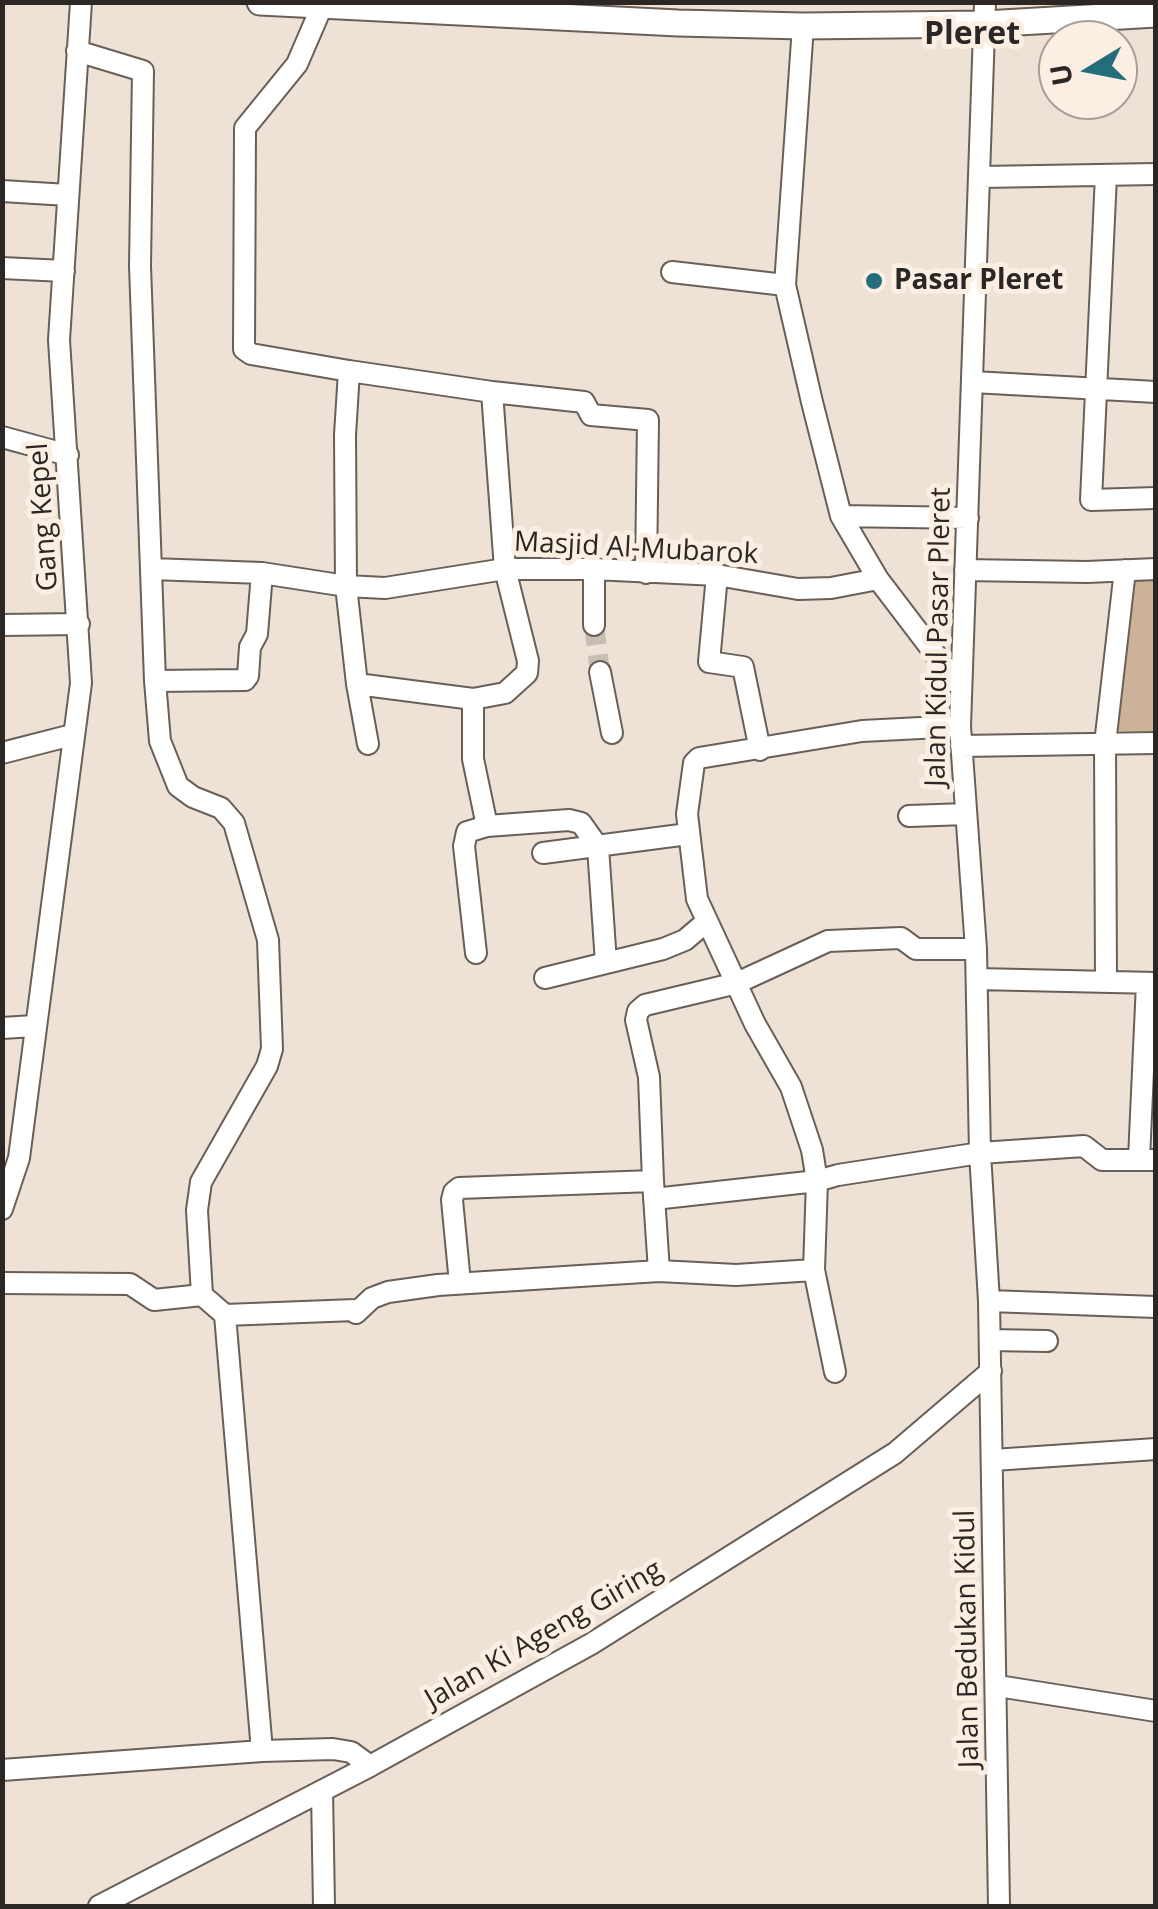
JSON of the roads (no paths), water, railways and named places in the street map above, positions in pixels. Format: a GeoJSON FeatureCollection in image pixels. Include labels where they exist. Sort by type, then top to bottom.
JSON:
{"type":"FeatureCollection","features":[{"type":"Feature","properties":{"kind":"main road"},"geometry":{"type":"LineString","coordinates":[[260,2],[678,24],[803,26],[985,13],[1156,14]]}},
{"type":"Feature","properties":{"kind":"street","name":"Gang Kepel"},"geometry":{"type":"LineString","coordinates":[[2,1209],[19,1158],[80,684],[59,340],[80,2]]}},
{"type":"Feature","properties":{"kind":"street"},"geometry":{"type":"LineString","coordinates":[[322,6],[296,64],[244,128],[246,352],[349,371],[584,402],[592,415],[648,420],[646,573]]}},
{"type":"Feature","properties":{"kind":"street","name":"Jalan Kidul Pasar Pleret"},"geometry":{"type":"LineString","coordinates":[[985,13],[960,736],[976,949],[980,1153],[991,1371]]}},
{"type":"Feature","properties":{"kind":"street"},"geometry":{"type":"LineString","coordinates":[[803,26],[784,284],[841,516],[878,579],[961,688]]}},
{"type":"Feature","properties":{"kind":"street"},"geometry":{"type":"LineString","coordinates":[[77,51],[143,71],[140,282],[160,741],[166,761],[184,792],[221,808],[234,823],[268,940],[272,1049],[267,1066],[201,1182],[197,1210],[202,1295],[225,1315],[355,1310],[356,1313],[372,1298],[388,1292],[460,1283],[660,1271],[736,1276],[814,1270]]}},
{"type":"Feature","properties":{"kind":"street"},"geometry":{"type":"LineString","coordinates":[[981,177],[1156,174]]}},
{"type":"Feature","properties":{"kind":"street"},"geometry":{"type":"LineString","coordinates":[[1106,175],[1091,500],[1156,498]]}},
{"type":"Feature","properties":{"kind":"street"},"geometry":{"type":"LineString","coordinates":[[2,191],[68,196]]}},
{"type":"Feature","properties":{"kind":"street"},"geometry":{"type":"LineString","coordinates":[[2,268],[64,270]]}},
{"type":"Feature","properties":{"kind":"street"},"geometry":{"type":"LineString","coordinates":[[672,272],[784,284]]}},
{"type":"Feature","properties":{"kind":"street"},"geometry":{"type":"LineString","coordinates":[[349,371],[344,435],[346,586],[356,684],[368,744]]}},
{"type":"Feature","properties":{"kind":"street"},"geometry":{"type":"LineString","coordinates":[[972,382],[1156,392]]}},
{"type":"Feature","properties":{"kind":"street"},"geometry":{"type":"LineString","coordinates":[[356,684],[473,699],[505,693],[527,673],[528,662],[504,569],[492,392]]}},
{"type":"Feature","properties":{"kind":"street"},"geometry":{"type":"LineString","coordinates":[[2,436],[68,455]]}},
{"type":"Feature","properties":{"kind":"street"},"geometry":{"type":"LineString","coordinates":[[841,516],[968,518]]}},
{"type":"Feature","properties":{"kind":"street","name":"Masjid Al-Mubarok"},"geometry":{"type":"LineString","coordinates":[[152,569],[262,573],[385,588],[504,569],[717,575],[798,589],[831,588],[878,579]]}},
{"type":"Feature","properties":{"kind":"street"},"geometry":{"type":"LineString","coordinates":[[594,569],[594,626]]}},
{"type":"Feature","properties":{"kind":"street"},"geometry":{"type":"LineString","coordinates":[[965,570],[1156,569]]}},
{"type":"Feature","properties":{"kind":"street"},"geometry":{"type":"LineString","coordinates":[[1106,982],[1104,744],[1125,570]]}},
{"type":"Feature","properties":{"kind":"street"},"geometry":{"type":"LineString","coordinates":[[155,681],[245,680],[250,647],[257,634],[262,573]]}},
{"type":"Feature","properties":{"kind":"street"},"geometry":{"type":"LineString","coordinates":[[717,575],[709,662],[743,667],[760,750]]}},
{"type":"Feature","properties":{"kind":"street"},"geometry":{"type":"LineString","coordinates":[[2,625],[78,624]]}},
{"type":"Feature","properties":{"kind":"street"},"geometry":{"type":"LineString","coordinates":[[600,672],[612,733]]}},
{"type":"Feature","properties":{"kind":"street"},"geometry":{"type":"LineString","coordinates":[[473,699],[473,760],[487,826]]}},
{"type":"Feature","properties":{"kind":"street"},"geometry":{"type":"LineString","coordinates":[[835,1372],[814,1270],[816,1181],[812,1150],[792,1087],[755,1024],[697,900],[687,814],[694,763],[699,758],[862,732],[1156,743]]}},
{"type":"Feature","properties":{"kind":"street"},"geometry":{"type":"LineString","coordinates":[[2,754],[72,734]]}},
{"type":"Feature","properties":{"kind":"street"},"geometry":{"type":"LineString","coordinates":[[909,816],[966,814]]}},
{"type":"Feature","properties":{"kind":"street"},"geometry":{"type":"LineString","coordinates":[[476,953],[465,837],[470,830],[487,826],[569,820],[580,824],[598,847],[606,963]]}},
{"type":"Feature","properties":{"kind":"street"},"geometry":{"type":"LineString","coordinates":[[543,853],[688,834]]}},
{"type":"Feature","properties":{"kind":"street"},"geometry":{"type":"LineString","coordinates":[[545,978],[663,950],[685,940],[705,923]]}},
{"type":"Feature","properties":{"kind":"street"},"geometry":{"type":"LineString","coordinates":[[660,1271],[649,1078],[636,1020],[645,1004],[737,984],[828,941],[900,938],[916,949],[976,949]]}},
{"type":"Feature","properties":{"kind":"street"},"geometry":{"type":"LineString","coordinates":[[460,1283],[452,1200],[459,1188],[653,1190],[816,1181],[838,1174],[980,1153],[1084,1146],[1102,1160],[1147,1159],[1151,983],[977,978]]}},
{"type":"Feature","properties":{"kind":"street"},"geometry":{"type":"LineString","coordinates":[[2,1028],[34,1026]]}},
{"type":"Feature","properties":{"kind":"street"},"geometry":{"type":"LineString","coordinates":[[2,1282],[126,1283],[158,1300],[202,1295]]}},
{"type":"Feature","properties":{"kind":"street"},"geometry":{"type":"LineString","coordinates":[[989,1300],[1156,1306]]}},
{"type":"Feature","properties":{"kind":"street"},"geometry":{"type":"LineString","coordinates":[[225,1315],[262,1750]]}},
{"type":"Feature","properties":{"kind":"street"},"geometry":{"type":"LineString","coordinates":[[990,1340],[1047,1341]]}},
{"type":"Feature","properties":{"kind":"street","name":"Jalan Bedukan Kidul"},"geometry":{"type":"LineString","coordinates":[[991,1371],[999,1906]]}},
{"type":"Feature","properties":{"kind":"street","name":"Jalan Ki Ageng Giring"},"geometry":{"type":"LineString","coordinates":[[99,1906],[322,1792],[591,1644],[894,1453],[991,1371]]}},
{"type":"Feature","properties":{"kind":"street"},"geometry":{"type":"LineString","coordinates":[[993,1460],[1156,1449]]}},
{"type":"Feature","properties":{"kind":"street"},"geometry":{"type":"LineString","coordinates":[[998,1686],[1156,1711]]}},
{"type":"Feature","properties":{"kind":"street"},"geometry":{"type":"LineString","coordinates":[[2,1770],[262,1750],[343,1749],[360,1756],[370,1766]]}},
{"type":"Feature","properties":{"kind":"street"},"geometry":{"type":"LineString","coordinates":[[322,1792],[324,1906]]}},
{"type":"Feature","properties":{"kind":"tunnel"},"geometry":{"type":"LineString","coordinates":[[594,625],[600,672]]}},
{"type":"Feature","properties":{"kind":"place","name":"Pasar Pleret"},"geometry":{"type":"Point","coordinates":[874,281]}},
{"type":"Feature","properties":{"kind":"district","name":"Pleret"},"geometry":{"type":"Point","coordinates":[972,35]}}]}
